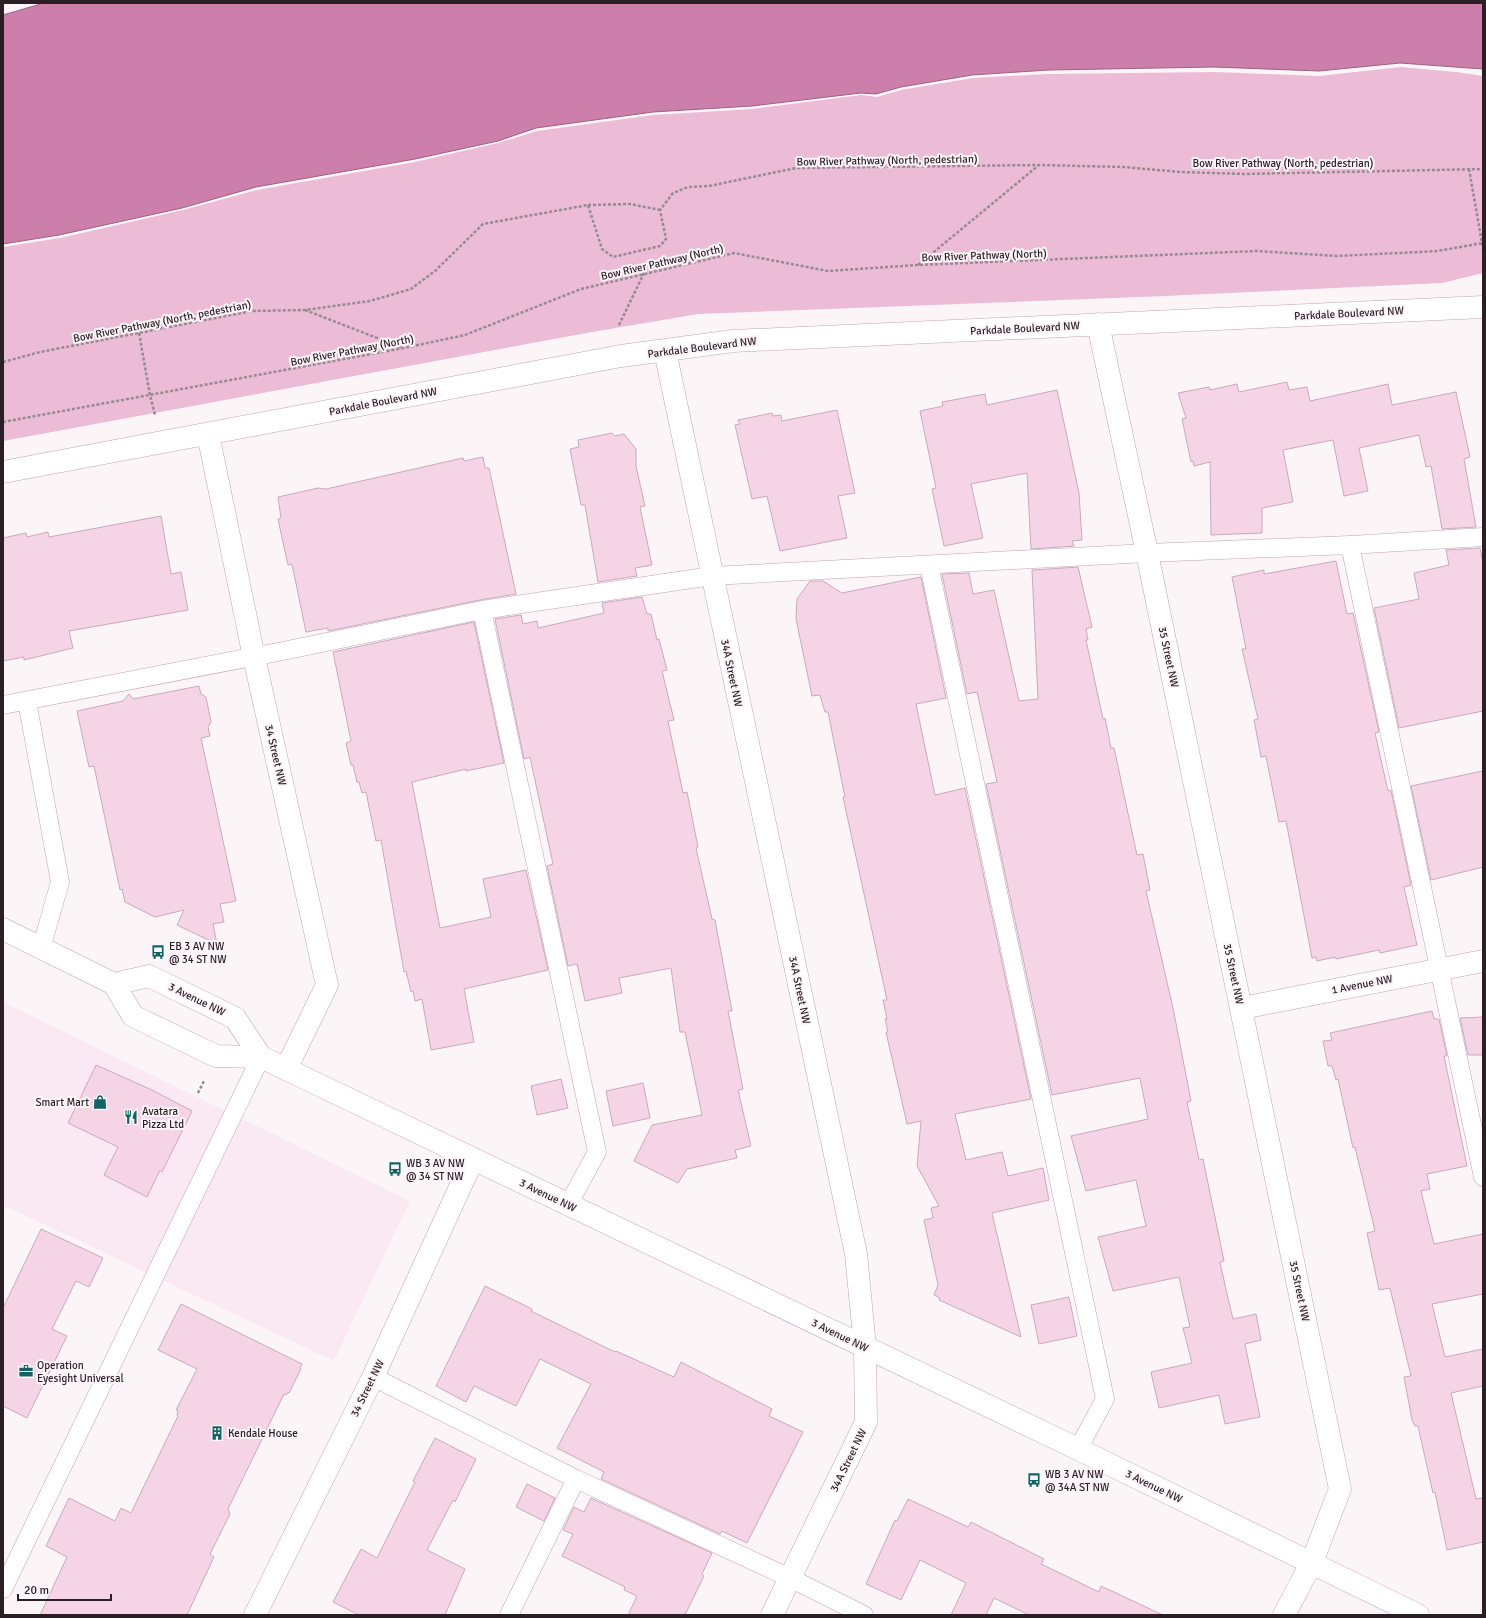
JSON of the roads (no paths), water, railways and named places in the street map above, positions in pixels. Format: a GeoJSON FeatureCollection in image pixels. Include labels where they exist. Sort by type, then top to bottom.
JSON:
{"type":"FeatureCollection","features":[{"type":"Feature","properties":{"kind":"street","name":"Parkdale Boulevard NW"},"geometry":{"type":"LineString","coordinates":[[3,472],[621,356],[733,341],[1483,307]]}},
{"type":"Feature","properties":{"kind":"street","name":"35 Street NW"},"geometry":{"type":"LineString","coordinates":[[1098,324],[1242,1008],[1340,1489],[1312,1562],[1284,1615]]}},
{"type":"Feature","properties":{"kind":"street","name":"34A Street NW"},"geometry":{"type":"LineString","coordinates":[[665,351],[856,1254],[865,1347],[866,1422],[772,1615]]}},
{"type":"Feature","properties":{"kind":"street","name":"34 Street NW"},"geometry":{"type":"LineString","coordinates":[[208,434],[254,657],[326,985],[286,1068]]}},
{"type":"Feature","properties":{"kind":"street"},"geometry":{"type":"LineString","coordinates":[[3,929],[114,984]]}},
{"type":"Feature","properties":{"kind":"street","name":"1 Avenue NW"},"geometry":{"type":"LineString","coordinates":[[1242,1008],[1483,961]]}},
{"type":"Feature","properties":{"kind":"street","name":"3 Avenue NW"},"geometry":{"type":"LineString","coordinates":[[261,1057],[236,1018],[149,976],[114,984],[133,1016],[216,1056],[261,1057],[286,1068],[1312,1562],[1418,1615]]}},
{"type":"Feature","properties":{"kind":"street","name":"34 Street NW"},"geometry":{"type":"LineString","coordinates":[[255,1615],[373,1377],[473,1158]]}},
{"type":"Feature","properties":{"kind":"lane"},"geometry":{"type":"LineString","coordinates":[[3,705],[254,657],[482,610],[712,576],[1147,553],[1350,545],[1483,537]]}},
{"type":"Feature","properties":{"kind":"lane"},"geometry":{"type":"LineString","coordinates":[[1350,545],[1438,969],[1483,1177]]}},
{"type":"Feature","properties":{"kind":"lane"},"geometry":{"type":"LineString","coordinates":[[930,565],[1105,1398],[1078,1449]]}},
{"type":"Feature","properties":{"kind":"lane"},"geometry":{"type":"LineString","coordinates":[[482,610],[597,1152],[568,1205]]}},
{"type":"Feature","properties":{"kind":"lane"},"geometry":{"type":"LineString","coordinates":[[27,700],[60,882],[41,949]]}},
{"type":"Feature","properties":{"kind":"lane"},"geometry":{"type":"LineString","coordinates":[[3,1589],[8,1566],[261,1057]]}},
{"type":"Feature","properties":{"kind":"lane"},"geometry":{"type":"LineString","coordinates":[[373,1377],[576,1479],[790,1578],[864,1615]]}},
{"type":"Feature","properties":{"kind":"lane"},"geometry":{"type":"LineString","coordinates":[[510,1615],[576,1479]]}},
{"type":"Feature","properties":{"kind":"place","name":"EB 3 AV NW @ 34 ST NW"},"geometry":{"type":"Point","coordinates":[158,952]}},
{"type":"Feature","properties":{"kind":"place","name":"Smart Mart"},"geometry":{"type":"Point","coordinates":[100,1102]}},
{"type":"Feature","properties":{"kind":"place","name":"Avatara Pizza Ltd"},"geometry":{"type":"Point","coordinates":[131,1117]}},
{"type":"Feature","properties":{"kind":"place","name":"WB 3 AV NW @ 34 ST NW"},"geometry":{"type":"Point","coordinates":[395,1169]}},
{"type":"Feature","properties":{"kind":"place","name":"Operation Eyesight Universal"},"geometry":{"type":"Point","coordinates":[26,1371]}},
{"type":"Feature","properties":{"kind":"place","name":"Kendale House"},"geometry":{"type":"Point","coordinates":[217,1433]}},
{"type":"Feature","properties":{"kind":"place","name":"WB 3 AV NW @ 34A ST NW"},"geometry":{"type":"Point","coordinates":[1034,1480]}}]}
